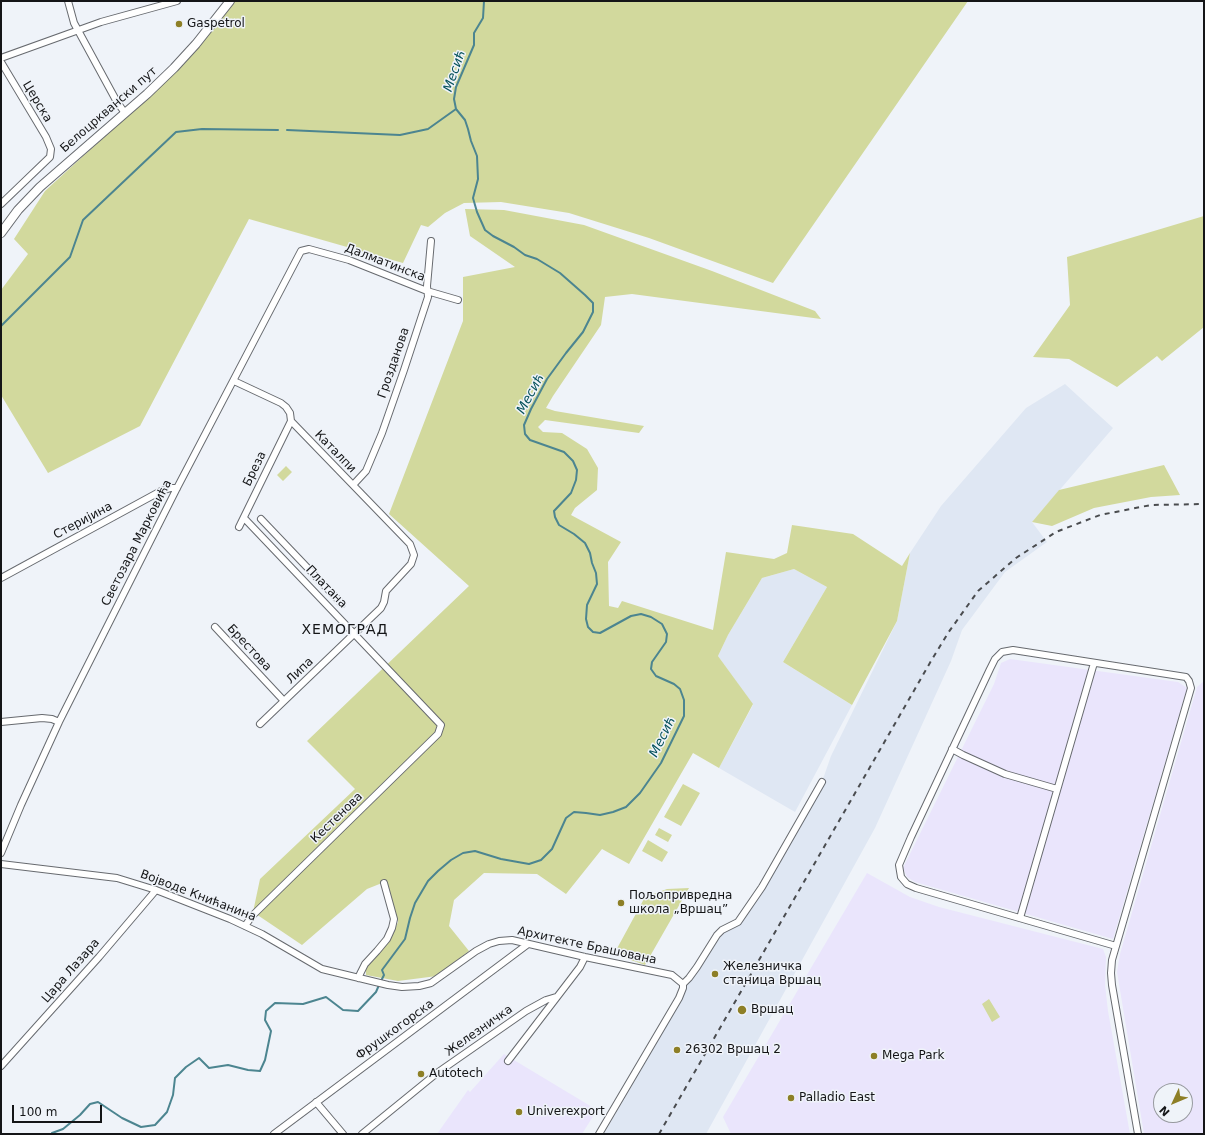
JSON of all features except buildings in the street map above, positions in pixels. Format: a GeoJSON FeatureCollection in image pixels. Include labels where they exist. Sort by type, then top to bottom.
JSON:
{"type":"FeatureCollection","features":[{"type":"Feature","properties":{"kind":"main road","name":"Белоцрквански пут"},"geometry":{"type":"LineString","coordinates":[[1,233],[18,210],[40,187],[147,94],[182,60],[230,1]]}},
{"type":"Feature","properties":{"kind":"street"},"geometry":{"type":"LineString","coordinates":[[68,1],[74,23],[117,102],[125,113]]}},
{"type":"Feature","properties":{"kind":"street"},"geometry":{"type":"LineString","coordinates":[[1,58],[101,22],[177,1]]}},
{"type":"Feature","properties":{"kind":"street","name":"Церска"},"geometry":{"type":"LineString","coordinates":[[1,62],[52,149],[50,157],[1,204]]}},
{"type":"Feature","properties":{"kind":"street","name":"Грозданова"},"geometry":{"type":"LineString","coordinates":[[353,485],[366,471],[382,433],[426,304],[428,297],[427,291],[431,241]]}},
{"type":"Feature","properties":{"kind":"street","name":"Далматинска"},"geometry":{"type":"LineString","coordinates":[[304,250],[309,249],[349,260],[427,291],[458,300]]}},
{"type":"Feature","properties":{"kind":"street","name":"Светозара Марковића"},"geometry":{"type":"LineString","coordinates":[[1,853],[59,722],[177,488],[300,253],[304,250]]}},
{"type":"Feature","properties":{"kind":"street","name":"Каталпи"},"geometry":{"type":"LineString","coordinates":[[234,381],[281,403],[288,409],[291,417],[290,421],[410,544],[414,552]]}},
{"type":"Feature","properties":{"kind":"street","name":"Бреза"},"geometry":{"type":"LineString","coordinates":[[239,527],[290,421]]}},
{"type":"Feature","properties":{"kind":"street","name":"Стеријина"},"geometry":{"type":"LineString","coordinates":[[1,578],[161,492],[171,488],[177,488]]}},
{"type":"Feature","properties":{"kind":"street","name":"Платана"},"geometry":{"type":"LineString","coordinates":[[244,518],[441,725]]}},
{"type":"Feature","properties":{"kind":"street"},"geometry":{"type":"LineString","coordinates":[[261,519],[342,604]]}},
{"type":"Feature","properties":{"kind":"street"},"geometry":{"type":"LineString","coordinates":[[279,554],[287,547]]}},
{"type":"Feature","properties":{"kind":"street","name":"Липа"},"geometry":{"type":"LineString","coordinates":[[260,724],[381,608],[386,591],[411,564],[414,558],[414,552]]}},
{"type":"Feature","properties":{"kind":"street","name":"Брестова"},"geometry":{"type":"LineString","coordinates":[[214,627],[284,701]]}},
{"type":"Feature","properties":{"kind":"street"},"geometry":{"type":"LineString","coordinates":[[1116,946],[916,888],[906,884],[901,877],[899,865],[911,837],[995,659],[1002,652],[1013,650],[1186,676],[1191,688],[1112,960],[1112,985],[1138,1134]]}},
{"type":"Feature","properties":{"kind":"street"},"geometry":{"type":"LineString","coordinates":[[1020,918],[1094,663]]}},
{"type":"Feature","properties":{"kind":"street"},"geometry":{"type":"LineString","coordinates":[[1,722],[42,718],[52,719],[59,722]]}},
{"type":"Feature","properties":{"kind":"street","name":"Кестенова"},"geometry":{"type":"LineString","coordinates":[[245,926],[256,912],[438,734],[441,725]]}},
{"type":"Feature","properties":{"kind":"street"},"geometry":{"type":"LineString","coordinates":[[952,749],[1006,774],[1057,789]]}},
{"type":"Feature","properties":{"kind":"street"},"geometry":{"type":"LineString","coordinates":[[599,1134],[679,998],[683,984],[698,967],[717,935],[722,930],[738,922],[762,887],[822,782]]}},
{"type":"Feature","properties":{"kind":"street","name":"Војводе Книћанина"},"geometry":{"type":"LineString","coordinates":[[1,864],[117,878],[156,890],[245,926],[279,943],[315,966],[328,971],[376,982]]}},
{"type":"Feature","properties":{"kind":"street"},"geometry":{"type":"LineString","coordinates":[[358,978],[365,964],[387,939],[392,928],[394,920],[384,883]]}},
{"type":"Feature","properties":{"kind":"street","name":"Цара Лазара"},"geometry":{"type":"LineString","coordinates":[[1,1066],[99,957],[156,890]]}},
{"type":"Feature","properties":{"kind":"street","name":"Архитекте Брашована"},"geometry":{"type":"LineString","coordinates":[[376,982],[402,987],[419,986],[432,983],[476,951],[489,944],[498,941],[512,940],[672,975],[683,984]]}},
{"type":"Feature","properties":{"kind":"street","name":"Фрушкогорска"},"geometry":{"type":"LineString","coordinates":[[274,1134],[528,944]]}},
{"type":"Feature","properties":{"kind":"street"},"geometry":{"type":"LineString","coordinates":[[508,1061],[556,997],[580,968],[585,957]]}},
{"type":"Feature","properties":{"kind":"street","name":"Железничка"},"geometry":{"type":"LineString","coordinates":[[362,1134],[436,1073],[526,1012],[546,1000],[556,997]]}},
{"type":"Feature","properties":{"kind":"street"},"geometry":{"type":"LineString","coordinates":[[1,1058],[9,1058]]}},
{"type":"Feature","properties":{"kind":"street"},"geometry":{"type":"LineString","coordinates":[[316,1102],[343,1134]]}},
{"type":"Feature","properties":{"kind":"shaded area"},"geometry":{"type":"Polygon","coordinates":[[[1065,384],[1113,428],[1032,522],[1047,542],[1005,572],[962,630],[951,661],[875,828],[706,1134],[604,1134],[664,1030],[689,982],[721,934],[749,912],[788,845],[824,776],[831,756],[897,621],[910,553],[941,506],[1026,408],[1065,384]]]}},
{"type":"Feature","properties":{"kind":"shaded area"},"geometry":{"type":"Polygon","coordinates":[[[794,569],[827,587],[783,662],[852,705],[795,812],[719,768],[753,705],[718,656],[728,635],[762,578],[794,569]]]}},
{"type":"Feature","properties":{"kind":"shaded area"},"geometry":{"type":"Polygon","coordinates":[[[1010,659],[1178,682],[1187,688],[1113,939],[915,882],[907,877],[903,868],[994,684],[1001,663],[1010,659]]]}},
{"type":"Feature","properties":{"kind":"shaded area"},"geometry":{"type":"Polygon","coordinates":[[[1204,681],[1204,1134],[1144,1134],[1117,972],[1120,954],[1197,687],[1204,681]]]}},
{"type":"Feature","properties":{"kind":"shaded area"},"geometry":{"type":"Polygon","coordinates":[[[867,873],[910,897],[939,907],[1103,949],[1106,957],[1105,985],[1108,1011],[1130,1134],[731,1134],[723,1117],[867,873]]]}},
{"type":"Feature","properties":{"kind":"shaded area"},"geometry":{"type":"Polygon","coordinates":[[[504,1054],[597,1110],[582,1134],[437,1134],[468,1090],[470,1092],[504,1054]]]}},
{"type":"Feature","properties":{"kind":"green space"},"geometry":{"type":"Polygon","coordinates":[[[235,1],[968,1],[773,283],[649,238],[569,213],[501,202],[464,203],[445,213],[428,227],[421,225],[403,263],[249,219],[140,426],[48,473],[1,395],[1,290],[28,254],[14,239],[45,191],[163,83],[235,1]]]}},
{"type":"Feature","properties":{"kind":"green space"},"geometry":{"type":"Polygon","coordinates":[[[465,209],[504,210],[584,225],[712,271],[815,311],[821,319],[632,294],[605,297],[601,325],[546,408],[555,411],[644,426],[639,433],[545,420],[538,427],[543,432],[562,433],[587,449],[598,468],[597,490],[575,508],[571,515],[621,542],[608,562],[609,606],[618,608],[622,601],[713,630],[726,552],[774,559],[787,553],[792,525],[853,534],[902,566],[910,553],[897,621],[852,705],[783,662],[827,587],[794,569],[762,578],[728,635],[718,656],[753,704],[719,768],[693,753],[629,864],[602,849],[566,894],[537,874],[484,873],[454,900],[449,926],[469,951],[437,976],[398,981],[366,975],[366,967],[379,954],[391,937],[398,922],[387,881],[367,889],[302,945],[253,912],[260,879],[355,789],[307,741],[469,586],[389,514],[463,321],[463,277],[515,267],[470,236],[465,209]]]}},
{"type":"Feature","properties":{"kind":"green space"},"geometry":{"type":"Polygon","coordinates":[[[1204,216],[1204,327],[1162,361],[1157,356],[1117,387],[1069,359],[1033,357],[1070,305],[1067,257],[1204,216]]]}},
{"type":"Feature","properties":{"kind":"green space"},"geometry":{"type":"Polygon","coordinates":[[[1164,465],[1180,495],[1151,497],[1094,508],[1052,526],[1032,522],[1059,490],[1164,465]]]}},
{"type":"Feature","properties":{"kind":"green space"},"geometry":{"type":"Polygon","coordinates":[[[286,466],[292,472],[283,481],[277,475],[286,466]]]}},
{"type":"Feature","properties":{"kind":"green space"},"geometry":{"type":"Polygon","coordinates":[[[683,784],[700,793],[681,826],[664,817],[683,784]]]}},
{"type":"Feature","properties":{"kind":"green space"},"geometry":{"type":"Polygon","coordinates":[[[659,828],[672,835],[668,842],[655,835],[659,828]]]}},
{"type":"Feature","properties":{"kind":"green space"},"geometry":{"type":"Polygon","coordinates":[[[648,840],[668,852],[662,862],[642,851],[648,840]]]}},
{"type":"Feature","properties":{"kind":"green space"},"geometry":{"type":"Polygon","coordinates":[[[689,888],[645,965],[614,954],[645,897],[667,889],[689,888]]]}},
{"type":"Feature","properties":{"kind":"green space"},"geometry":{"type":"Polygon","coordinates":[[[989,999],[1000,1017],[992,1022],[982,1004],[989,999]]]}},
{"type":"Feature","properties":{"kind":"waterway","name":"Месић"},"geometry":{"type":"LineString","coordinates":[[381,981],[384,975],[382,970],[405,939],[415,903],[428,881],[438,871],[451,860],[463,853],[475,851],[501,859],[529,864],[541,860],[552,849],[566,818],[574,812],[600,815],[626,807],[640,793],[661,763],[684,716],[684,700],[680,689],[674,684],[656,676],[651,669],[652,662],[666,642],[667,634],[662,624],[651,617],[641,614],[631,616],[600,633],[593,632],[588,627],[586,619],[587,605],[597,584],[596,573],[590,553],[585,543],[559,525],[554,511],[571,493],[576,480],[577,470],[573,461],[564,452],[530,440],[525,434],[524,425],[531,409],[547,379],[583,332],[593,312],[593,303],[560,273],[537,259],[525,255],[485,230],[477,212],[473,198],[478,179],[477,156],[465,120],[456,109],[454,99],[456,87],[474,45],[474,33],[483,18],[484,1]]}},
{"type":"Feature","properties":{"kind":"waterway"},"geometry":{"type":"LineString","coordinates":[[287,130],[400,135],[428,129],[456,109]]}},
{"type":"Feature","properties":{"kind":"waterway"},"geometry":{"type":"LineString","coordinates":[[1,326],[70,257],[83,220],[176,132],[202,129],[278,130]]}},
{"type":"Feature","properties":{"kind":"waterway","name":"Месић"},"geometry":{"type":"LineString","coordinates":[[52,1134],[63,1129],[80,1115],[90,1104],[98,1102],[122,1118],[141,1127],[155,1125],[167,1112],[173,1095],[175,1078],[186,1067],[199,1058],[209,1068],[228,1065],[248,1070],[260,1071],[265,1060],[271,1031],[265,1020],[266,1011],[275,1003],[303,1004],[326,997],[343,1010],[358,1011],[376,992],[379,985]]}},
{"type":"Feature","properties":{"kind":"railway"},"geometry":{"type":"LineString","coordinates":[[659,1134],[931,661],[948,633],[978,591],[1016,558],[1056,532],[1100,515],[1151,505],[1204,504]]}},
{"type":"Feature","properties":{"kind":"place","name":"Gaspetrol"},"geometry":{"type":"Point","coordinates":[179,24]}},
{"type":"Feature","properties":{"kind":"place","name":"Пољопривредна школа „Вршац”"},"geometry":{"type":"Point","coordinates":[621,903]}},
{"type":"Feature","properties":{"kind":"place","name":"Железничка станица Вршац"},"geometry":{"type":"Point","coordinates":[715,974]}},
{"type":"Feature","properties":{"kind":"place","name":"Вршац"},"geometry":{"type":"Point","coordinates":[742,1010]}},
{"type":"Feature","properties":{"kind":"place","name":"26302 Вршац 2"},"geometry":{"type":"Point","coordinates":[677,1050]}},
{"type":"Feature","properties":{"kind":"place","name":"Mega Park"},"geometry":{"type":"Point","coordinates":[874,1056]}},
{"type":"Feature","properties":{"kind":"place","name":"Autotech"},"geometry":{"type":"Point","coordinates":[421,1074]}},
{"type":"Feature","properties":{"kind":"place","name":"Palladio East"},"geometry":{"type":"Point","coordinates":[791,1098]}},
{"type":"Feature","properties":{"kind":"place","name":"Univerexport"},"geometry":{"type":"Point","coordinates":[519,1112]}},
{"type":"Feature","properties":{"kind":"district","name":"ХЕМОГРАД"},"geometry":{"type":"Point","coordinates":[345,630]}}]}
